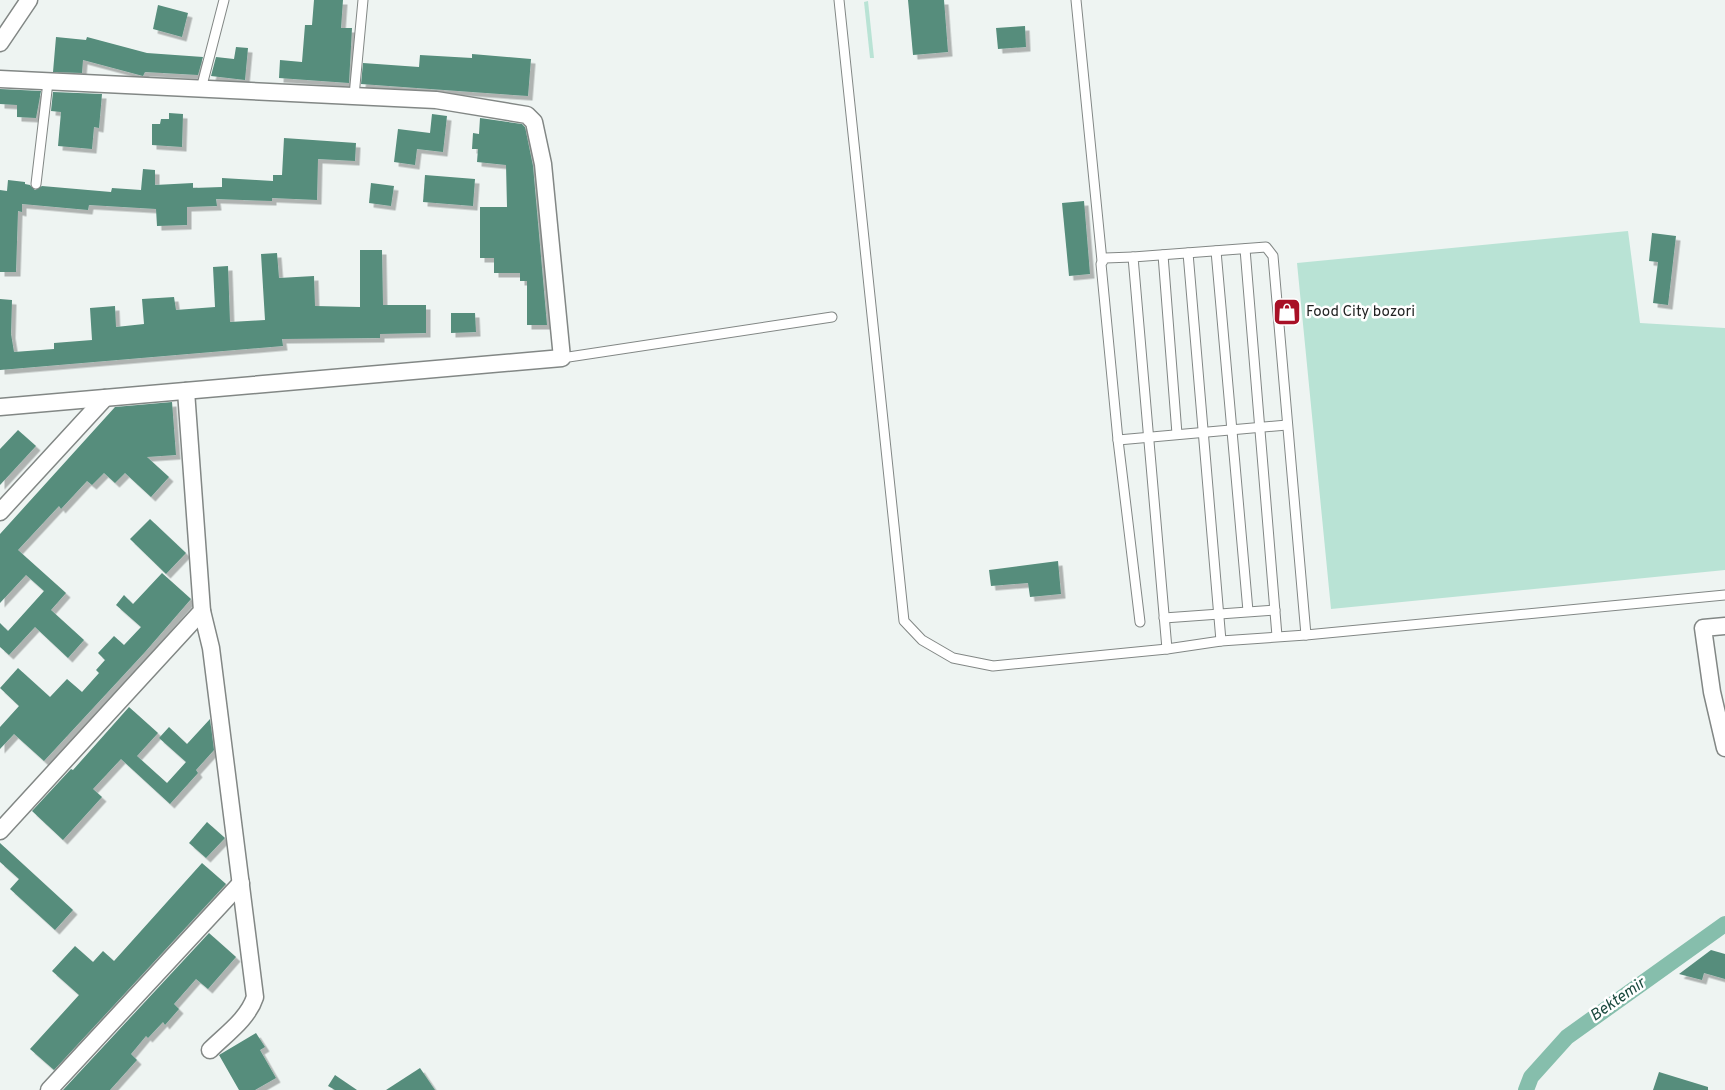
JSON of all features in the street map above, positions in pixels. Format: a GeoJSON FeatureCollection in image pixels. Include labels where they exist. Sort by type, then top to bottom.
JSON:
{"type":"FeatureCollection","features":[{"type":"Feature","properties":{"kind":"street"},"geometry":{"type":"LineString","coordinates":[[0,43],[29,0]]}},
{"type":"Feature","properties":{"kind":"street"},"geometry":{"type":"LineString","coordinates":[[0,79],[436,100],[527,116],[534,122],[543,164],[562,358],[0,408]]}},
{"type":"Feature","properties":{"kind":"street"},"geometry":{"type":"LineString","coordinates":[[186,391],[202,610],[211,648],[255,997],[252,1007],[244,1017],[210,1050]]}},
{"type":"Feature","properties":{"kind":"street"},"geometry":{"type":"LineString","coordinates":[[0,512],[105,398]]}},
{"type":"Feature","properties":{"kind":"street"},"geometry":{"type":"LineString","coordinates":[[0,831],[202,610]]}},
{"type":"Feature","properties":{"kind":"street"},"geometry":{"type":"LineString","coordinates":[[1725,626],[1703,628],[1712,692],[1725,748]]}},
{"type":"Feature","properties":{"kind":"street"},"geometry":{"type":"LineString","coordinates":[[49,1090],[241,883]]}},
{"type":"Feature","properties":{"kind":"lane"},"geometry":{"type":"LineString","coordinates":[[201,89],[224,0]]}},
{"type":"Feature","properties":{"kind":"lane"},"geometry":{"type":"LineString","coordinates":[[354,96],[363,0]]}},
{"type":"Feature","properties":{"kind":"lane"},"geometry":{"type":"LineString","coordinates":[[839,0],[904,621],[922,640],[953,658],[993,666],[1167,649],[1221,641],[1306,635],[1725,595]]}},
{"type":"Feature","properties":{"kind":"lane"},"geometry":{"type":"LineString","coordinates":[[1076,0],[1118,440],[1140,622]]}},
{"type":"Feature","properties":{"kind":"lane"},"geometry":{"type":"LineString","coordinates":[[36,184],[48,82]]}},
{"type":"Feature","properties":{"kind":"lane"},"geometry":{"type":"LineString","coordinates":[[1102,261],[1104,258],[1266,247],[1273,256],[1306,635]]}},
{"type":"Feature","properties":{"kind":"lane"},"geometry":{"type":"LineString","coordinates":[[1245,249],[1277,636]]}},
{"type":"Feature","properties":{"kind":"lane"},"geometry":{"type":"LineString","coordinates":[[1216,251],[1248,611]]}},
{"type":"Feature","properties":{"kind":"lane"},"geometry":{"type":"LineString","coordinates":[[1188,253],[1221,641]]}},
{"type":"Feature","properties":{"kind":"lane"},"geometry":{"type":"LineString","coordinates":[[1163,255],[1177,434]]}},
{"type":"Feature","properties":{"kind":"lane"},"geometry":{"type":"LineString","coordinates":[[1133,257],[1167,649]]}},
{"type":"Feature","properties":{"kind":"lane"},"geometry":{"type":"LineString","coordinates":[[562,358],[832,318]]}},
{"type":"Feature","properties":{"kind":"lane"},"geometry":{"type":"LineString","coordinates":[[1118,440],[1232,429],[1288,426]]}},
{"type":"Feature","properties":{"kind":"lane"},"geometry":{"type":"LineString","coordinates":[[1164,618],[1275,610]]}},
{"type":"Feature","properties":{"kind":"green space"},"geometry":{"type":"Polygon","coordinates":[[[868,1],[874,58],[870,58],[864,2],[868,1]]]}},
{"type":"Feature","properties":{"kind":"green space"},"geometry":{"type":"Polygon","coordinates":[[[1628,231],[1640,323],[1725,328],[1725,570],[1331,609],[1297,263],[1628,231]]]}},
{"type":"Feature","properties":{"kind":"building"},"geometry":{"type":"Polygon","coordinates":[[[314,0],[343,0],[341,28],[352,28],[349,83],[279,78],[280,60],[302,62],[305,25],[312,25],[314,0]]]}},
{"type":"Feature","properties":{"kind":"building"},"geometry":{"type":"Polygon","coordinates":[[[908,0],[944,0],[948,52],[913,55],[908,0]]]}},
{"type":"Feature","properties":{"kind":"building"},"geometry":{"type":"Polygon","coordinates":[[[158,5],[188,13],[182,37],[153,29],[158,5]]]}},
{"type":"Feature","properties":{"kind":"building"},"geometry":{"type":"Polygon","coordinates":[[[1025,26],[1026,47],[998,49],[996,28],[1025,26]]]}},
{"type":"Feature","properties":{"kind":"building"},"geometry":{"type":"Polygon","coordinates":[[[56,37],[86,40],[87,37],[147,53],[203,57],[198,75],[145,72],[143,76],[83,60],[82,73],[53,72],[56,37]]]}},
{"type":"Feature","properties":{"kind":"building"},"geometry":{"type":"Polygon","coordinates":[[[236,47],[248,48],[245,80],[211,76],[216,57],[234,59],[236,47]]]}},
{"type":"Feature","properties":{"kind":"building"},"geometry":{"type":"Polygon","coordinates":[[[472,54],[531,59],[528,96],[361,84],[363,63],[419,67],[420,55],[472,58],[472,54]]]}},
{"type":"Feature","properties":{"kind":"building"},"geometry":{"type":"Polygon","coordinates":[[[0,89],[41,91],[36,118],[17,117],[17,105],[0,104],[0,89]]]}},
{"type":"Feature","properties":{"kind":"building"},"geometry":{"type":"Polygon","coordinates":[[[53,92],[102,94],[99,128],[94,127],[92,149],[58,146],[61,112],[51,111],[53,92]]]}},
{"type":"Feature","properties":{"kind":"building"},"geometry":{"type":"Polygon","coordinates":[[[169,113],[183,114],[182,147],[152,145],[152,124],[160,124],[161,119],[169,119],[169,113]]]}},
{"type":"Feature","properties":{"kind":"building"},"geometry":{"type":"Polygon","coordinates":[[[432,114],[447,116],[443,152],[417,149],[415,165],[394,162],[398,129],[430,133],[432,114]]]}},
{"type":"Feature","properties":{"kind":"building"},"geometry":{"type":"Polygon","coordinates":[[[480,118],[522,124],[525,127],[533,166],[547,325],[527,325],[527,281],[520,281],[520,273],[494,273],[494,258],[480,258],[480,207],[507,207],[506,165],[477,162],[478,149],[472,149],[473,133],[479,134],[480,118]]]}},
{"type":"Feature","properties":{"kind":"building"},"geometry":{"type":"Polygon","coordinates":[[[284,138],[356,143],[355,161],[318,159],[317,200],[272,198],[272,201],[216,199],[217,206],[187,207],[187,225],[157,226],[156,209],[89,205],[88,210],[22,204],[22,212],[18,211],[16,272],[0,272],[0,190],[7,191],[8,180],[25,182],[25,184],[30,185],[35,190],[42,186],[111,192],[112,188],[141,190],[143,169],[155,170],[155,185],[193,183],[193,188],[222,187],[222,178],[273,181],[273,175],[282,175],[284,138]]]}},
{"type":"Feature","properties":{"kind":"building"},"geometry":{"type":"Polygon","coordinates":[[[425,175],[475,179],[473,206],[423,202],[425,175]]]}},
{"type":"Feature","properties":{"kind":"building"},"geometry":{"type":"Polygon","coordinates":[[[371,183],[394,186],[391,206],[369,203],[371,183]]]}},
{"type":"Feature","properties":{"kind":"building"},"geometry":{"type":"Polygon","coordinates":[[[1084,201],[1090,274],[1069,276],[1062,203],[1084,201]]]}},
{"type":"Feature","properties":{"kind":"building"},"geometry":{"type":"Polygon","coordinates":[[[1652,233],[1676,236],[1668,305],[1653,303],[1658,262],[1649,261],[1652,233]]]}},
{"type":"Feature","properties":{"kind":"building"},"geometry":{"type":"Polygon","coordinates":[[[360,250],[382,250],[383,305],[426,305],[426,333],[380,334],[380,338],[282,339],[283,346],[0,370],[0,299],[12,300],[11,334],[14,352],[54,349],[54,343],[92,340],[90,308],[115,306],[116,327],[144,324],[142,299],[174,297],[176,310],[215,307],[213,267],[228,266],[230,322],[265,320],[261,254],[277,253],[279,278],[314,276],[315,306],[360,307],[360,250]]]}},
{"type":"Feature","properties":{"kind":"building"},"geometry":{"type":"Polygon","coordinates":[[[451,313],[475,313],[476,332],[451,333],[451,313]]]}},
{"type":"Feature","properties":{"kind":"building"},"geometry":{"type":"Polygon","coordinates":[[[172,402],[176,455],[147,457],[169,477],[151,497],[125,473],[115,483],[104,473],[92,485],[87,481],[61,509],[59,506],[18,550],[66,593],[51,610],[84,640],[68,658],[35,627],[9,655],[0,647],[0,623],[8,631],[44,591],[26,575],[0,603],[0,534],[115,407],[172,402]]]}},
{"type":"Feature","properties":{"kind":"building"},"geometry":{"type":"Polygon","coordinates":[[[18,430],[36,446],[0,485],[0,449],[18,430]]]}},
{"type":"Feature","properties":{"kind":"building"},"geometry":{"type":"Polygon","coordinates":[[[150,519],[186,553],[166,574],[130,539],[150,519]]]}},
{"type":"Feature","properties":{"kind":"building"},"geometry":{"type":"Polygon","coordinates":[[[1058,561],[1061,594],[1030,597],[1028,583],[991,586],[989,570],[1058,561]]]}},
{"type":"Feature","properties":{"kind":"building"},"geometry":{"type":"Polygon","coordinates":[[[162,573],[191,599],[145,652],[44,761],[14,734],[0,749],[0,727],[19,706],[0,688],[18,668],[50,697],[67,679],[82,692],[99,673],[96,670],[105,660],[98,653],[114,636],[124,645],[141,627],[116,605],[124,595],[133,604],[162,573]]]}},
{"type":"Feature","properties":{"kind":"building"},"geometry":{"type":"Polygon","coordinates":[[[129,707],[158,733],[137,756],[167,783],[186,762],[159,738],[169,727],[187,744],[210,719],[214,750],[196,770],[198,773],[170,804],[121,759],[93,789],[102,797],[63,840],[32,811],[71,769],[73,770],[129,707]]]}},
{"type":"Feature","properties":{"kind":"building"},"geometry":{"type":"Polygon","coordinates":[[[207,822],[225,838],[206,858],[189,843],[207,822]]]}},
{"type":"Feature","properties":{"kind":"building"},"geometry":{"type":"Polygon","coordinates":[[[0,843],[73,910],[55,930],[10,889],[19,879],[0,862],[0,843]]]}},
{"type":"Feature","properties":{"kind":"building"},"geometry":{"type":"Polygon","coordinates":[[[202,863],[226,884],[54,1070],[30,1049],[79,995],[52,971],[75,946],[93,962],[103,951],[114,961],[202,863]]]}},
{"type":"Feature","properties":{"kind":"building"},"geometry":{"type":"Polygon","coordinates":[[[209,933],[236,957],[208,989],[196,979],[174,1004],[179,1009],[165,1025],[163,1022],[148,1038],[146,1036],[131,1054],[137,1060],[110,1090],[63,1090],[209,933]]]}},
{"type":"Feature","properties":{"kind":"building"},"geometry":{"type":"Polygon","coordinates":[[[1711,950],[1725,954],[1725,979],[1704,973],[1702,980],[1679,974],[1711,950]]]}},
{"type":"Feature","properties":{"kind":"building"},"geometry":{"type":"Polygon","coordinates":[[[256,1033],[265,1047],[260,1050],[276,1078],[255,1090],[239,1090],[219,1055],[256,1033]]]}},
{"type":"Feature","properties":{"kind":"building"},"geometry":{"type":"Polygon","coordinates":[[[420,1068],[435,1090],[386,1090],[420,1068]]]}},
{"type":"Feature","properties":{"kind":"building"},"geometry":{"type":"Polygon","coordinates":[[[1659,1072],[1708,1087],[1708,1090],[1653,1090],[1659,1072]]]}},
{"type":"Feature","properties":{"kind":"building"},"geometry":{"type":"Polygon","coordinates":[[[335,1075],[357,1090],[335,1090],[328,1086],[335,1075]]]}},
{"type":"Feature","properties":{"kind":"waterway","name":"Bektemir"},"geometry":{"type":"LineString","coordinates":[[1526,1090],[1531,1077],[1567,1037],[1725,924]]}},
{"type":"Feature","properties":{"kind":"place","name":"Food City bozori"},"geometry":{"type":"Point","coordinates":[1287,312]}}]}
